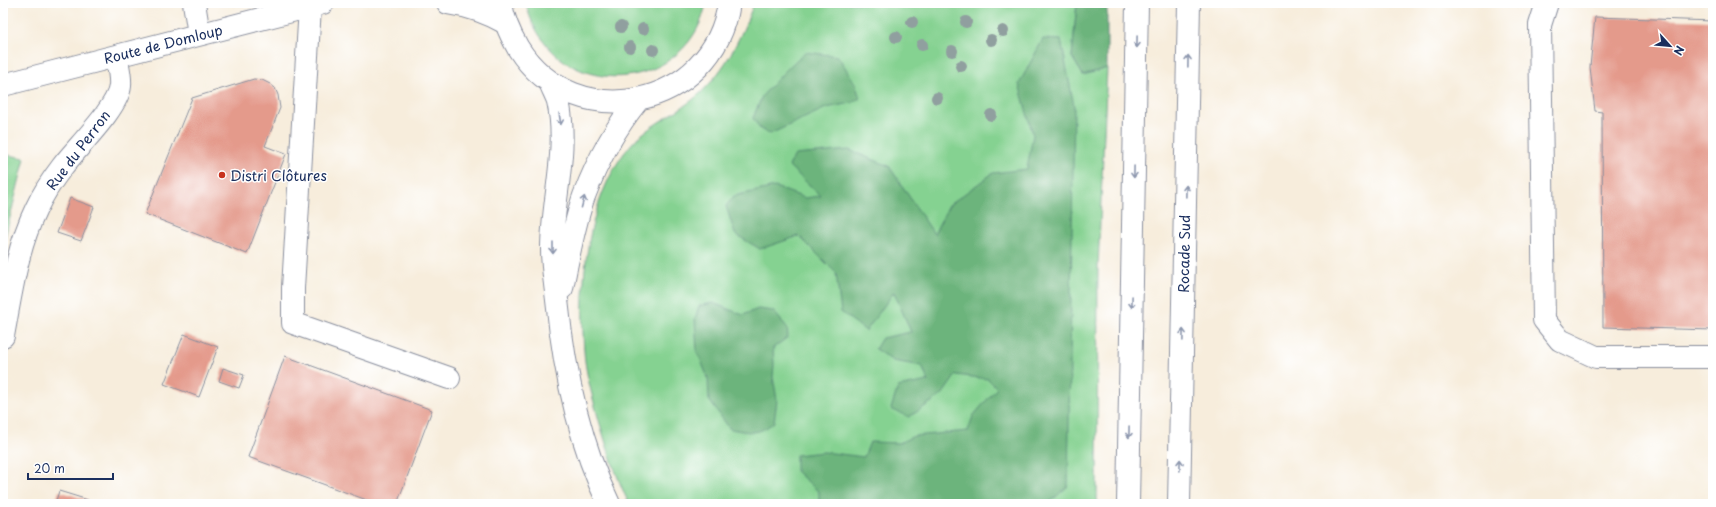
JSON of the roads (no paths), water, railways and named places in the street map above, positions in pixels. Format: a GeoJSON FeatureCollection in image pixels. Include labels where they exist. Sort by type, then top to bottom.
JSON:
{"type":"FeatureCollection","features":[{"type":"Feature","properties":{"kind":"main road"},"geometry":{"type":"LineString","coordinates":[[194,3],[200,34]]}},
{"type":"Feature","properties":{"kind":"main road"},"geometry":{"type":"LineString","coordinates":[[448,3],[463,5],[487,12],[503,13],[513,41],[523,56],[550,82],[583,98],[620,102],[638,100],[656,94],[673,86],[689,75],[714,47],[723,30],[729,3]]}},
{"type":"Feature","properties":{"kind":"main road"},"geometry":{"type":"LineString","coordinates":[[1128,504],[1137,3]]}},
{"type":"Feature","properties":{"kind":"main road","name":"Rocade Sud"},"geometry":{"type":"LineString","coordinates":[[1179,504],[1189,3]]}},
{"type":"Feature","properties":{"kind":"main road"},"geometry":{"type":"LineString","coordinates":[[1547,3],[1540,25],[1544,320],[1560,340],[1596,357],[1713,357]]}},
{"type":"Feature","properties":{"kind":"main road"},"geometry":{"type":"LineString","coordinates":[[317,5],[293,288],[293,323],[449,378]]}},
{"type":"Feature","properties":{"kind":"main road","name":"Route de Domloup"},"geometry":{"type":"LineString","coordinates":[[3,85],[317,5]]}},
{"type":"Feature","properties":{"kind":"main road","name":"Rue du Perron"},"geometry":{"type":"LineString","coordinates":[[3,336],[14,276],[36,209],[62,167],[108,111],[116,98],[120,87],[120,72],[116,56]]}},
{"type":"Feature","properties":{"kind":"main road"},"geometry":{"type":"LineString","coordinates":[[550,82],[557,100],[562,128],[552,249],[565,366],[572,401],[593,467],[609,504]]}},
{"type":"Feature","properties":{"kind":"main road"},"geometry":{"type":"LineString","coordinates":[[558,308],[584,197],[607,148],[627,114],[638,100]]}},
{"type":"Feature","properties":{"kind":"place","name":"Distri Clôtures"},"geometry":{"type":"Point","coordinates":[222,175]}}]}
